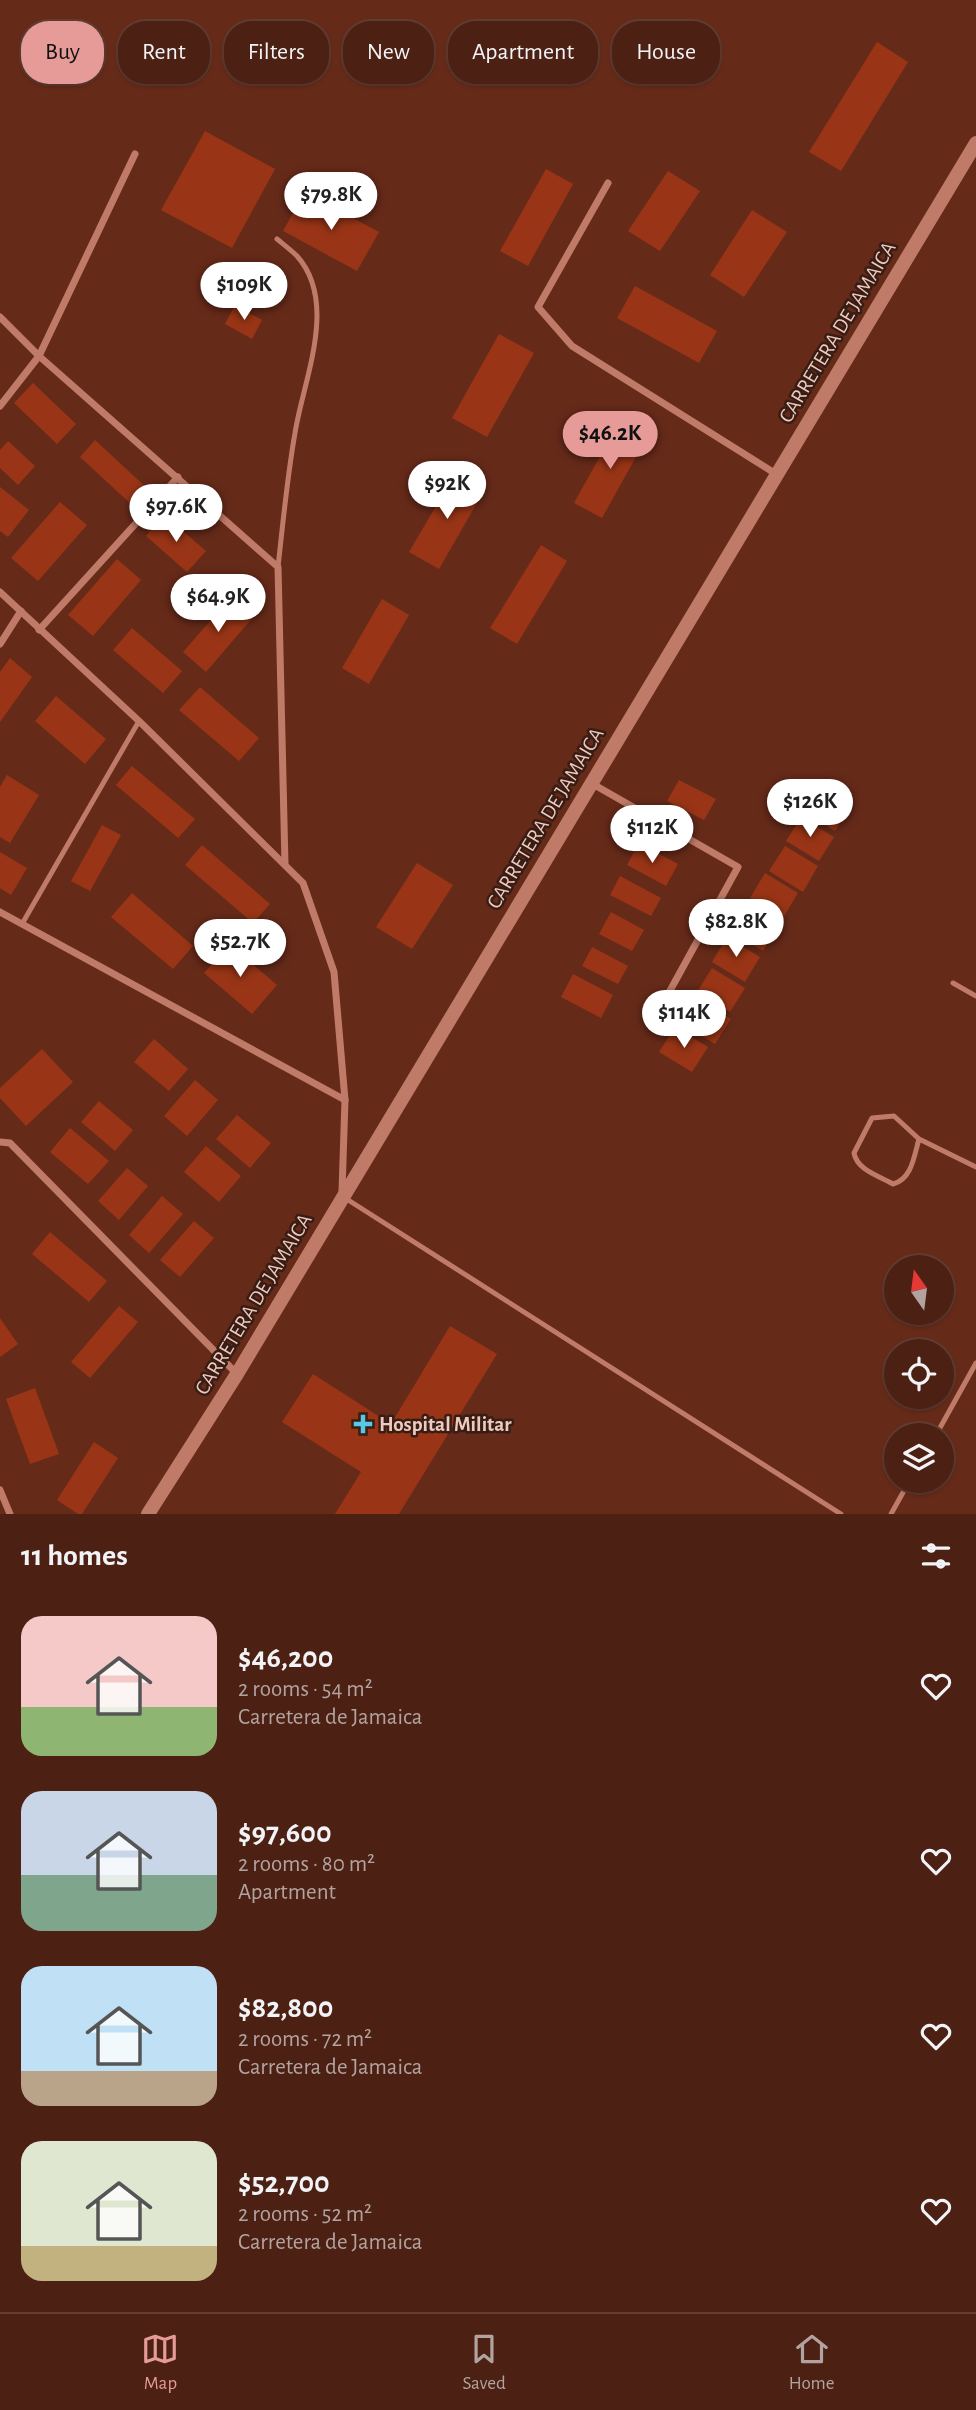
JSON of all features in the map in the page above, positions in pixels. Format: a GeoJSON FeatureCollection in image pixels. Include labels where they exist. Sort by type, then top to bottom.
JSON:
{"type":"FeatureCollection","features":[{"type":"Feature","properties":{"kind":"main road","name":"CARRETERA DE JAMAICA"},"geometry":{"type":"LineString","coordinates":[[148,1514],[237,1374],[976,143]]}},
{"type":"Feature","properties":{"kind":"street"},"geometry":{"type":"LineString","coordinates":[[0,407],[39,356],[135,154]]}},
{"type":"Feature","properties":{"kind":"street"},"geometry":{"type":"LineString","coordinates":[[608,183],[538,307],[572,346],[776,474]]}},
{"type":"Feature","properties":{"kind":"street"},"geometry":{"type":"LineString","coordinates":[[0,317],[39,356],[278,568],[285,864]]}},
{"type":"Feature","properties":{"kind":"street"},"geometry":{"type":"LineString","coordinates":[[39,630],[178,477]]}},
{"type":"Feature","properties":{"kind":"street"},"geometry":{"type":"LineString","coordinates":[[0,592],[139,721],[303,883],[334,972],[345,1100],[342,1196]]}},
{"type":"Feature","properties":{"kind":"street"},"geometry":{"type":"LineString","coordinates":[[0,644],[21,611]]}},
{"type":"Feature","properties":{"kind":"street"},"geometry":{"type":"LineString","coordinates":[[590,783],[738,867],[655,1018]]}},
{"type":"Feature","properties":{"kind":"street"},"geometry":{"type":"LineString","coordinates":[[0,912],[345,1100]]}},
{"type":"Feature","properties":{"kind":"street"},"geometry":{"type":"LineString","coordinates":[[0,1142],[10,1143],[237,1374]]}},
{"type":"Feature","properties":{"kind":"street"},"geometry":{"type":"LineString","coordinates":[[0,1490],[10,1514]]}},
{"type":"Feature","properties":{"kind":"lane"},"geometry":{"type":"LineString","coordinates":[[277,239],[298,257],[311,280],[316,300],[314,355],[295,431],[278,568]]}},
{"type":"Feature","properties":{"kind":"lane"},"geometry":{"type":"LineString","coordinates":[[22,924],[139,721]]}},
{"type":"Feature","properties":{"kind":"lane"},"geometry":{"type":"LineString","coordinates":[[953,983],[976,996]]}},
{"type":"Feature","properties":{"kind":"lane"},"geometry":{"type":"LineString","coordinates":[[919,1139],[908,1176],[893,1184],[863,1168],[855,1159],[854,1153],[872,1118],[894,1116],[919,1139],[976,1167]]}},
{"type":"Feature","properties":{"kind":"lane"},"geometry":{"type":"LineString","coordinates":[[342,1196],[841,1514]]}},
{"type":"Feature","properties":{"kind":"lane"},"geometry":{"type":"LineString","coordinates":[[943,1423],[976,1363]]}},
{"type":"Feature","properties":{"kind":"lane"},"geometry":{"type":"LineString","coordinates":[[891,1514],[903,1493]]}},
{"type":"Feature","properties":{"kind":"building"},"geometry":{"type":"Polygon","coordinates":[[[877,42],[908,62],[841,171],[809,152],[877,42]]]}},
{"type":"Feature","properties":{"kind":"building"},"geometry":{"type":"Polygon","coordinates":[[[205,131],[275,169],[232,248],[161,210],[205,131]]]}},
{"type":"Feature","properties":{"kind":"building"},"geometry":{"type":"Polygon","coordinates":[[[546,169],[573,184],[528,266],[500,251],[546,169]]]}},
{"type":"Feature","properties":{"kind":"building"},"geometry":{"type":"Polygon","coordinates":[[[668,171],[700,191],[660,251],[628,231],[668,171]]]}},
{"type":"Feature","properties":{"kind":"building"},"geometry":{"type":"Polygon","coordinates":[[[305,192],[379,232],[357,271],[283,231],[305,192]]]}},
{"type":"Feature","properties":{"kind":"building"},"geometry":{"type":"Polygon","coordinates":[[[752,210],[787,232],[744,297],[710,275],[752,210]]]}},
{"type":"Feature","properties":{"kind":"building"},"geometry":{"type":"Polygon","coordinates":[[[635,286],[717,331],[699,363],[617,318],[635,286]]]}},
{"type":"Feature","properties":{"kind":"building"},"geometry":{"type":"Polygon","coordinates":[[[235,305],[262,320],[252,339],[225,324],[235,305]]]}},
{"type":"Feature","properties":{"kind":"building"},"geometry":{"type":"Polygon","coordinates":[[[499,334],[534,353],[487,437],[452,418],[499,334]]]}},
{"type":"Feature","properties":{"kind":"building"},"geometry":{"type":"Polygon","coordinates":[[[33,383],[76,424],[57,444],[14,403],[33,383]]]}},
{"type":"Feature","properties":{"kind":"building"},"geometry":{"type":"Polygon","coordinates":[[[618,424],[646,439],[602,518],[574,503],[618,424]]]}},
{"type":"Feature","properties":{"kind":"building"},"geometry":{"type":"Polygon","coordinates":[[[95,440],[148,489],[132,505],[80,457],[95,440]]]}},
{"type":"Feature","properties":{"kind":"building"},"geometry":{"type":"Polygon","coordinates":[[[8,441],[35,466],[18,485],[0,468],[0,450],[8,441]]]}},
{"type":"Feature","properties":{"kind":"building"},"geometry":{"type":"Polygon","coordinates":[[[456,472],[485,489],[439,569],[409,552],[456,472]]]}},
{"type":"Feature","properties":{"kind":"building"},"geometry":{"type":"Polygon","coordinates":[[[0,487],[29,510],[8,537],[0,531],[0,487]]]}},
{"type":"Feature","properties":{"kind":"building"},"geometry":{"type":"Polygon","coordinates":[[[60,502],[87,525],[38,581],[11,558],[60,502]]]}},
{"type":"Feature","properties":{"kind":"building"},"geometry":{"type":"Polygon","coordinates":[[[164,515],[206,551],[187,572],[146,536],[164,515]]]}},
{"type":"Feature","properties":{"kind":"building"},"geometry":{"type":"Polygon","coordinates":[[[541,545],[567,561],[517,644],[490,628],[541,545]]]}},
{"type":"Feature","properties":{"kind":"building"},"geometry":{"type":"Polygon","coordinates":[[[117,559],[141,580],[93,636],[68,615],[117,559]]]}},
{"type":"Feature","properties":{"kind":"building"},"geometry":{"type":"Polygon","coordinates":[[[231,597],[254,616],[206,672],[183,652],[231,597]]]}},
{"type":"Feature","properties":{"kind":"building"},"geometry":{"type":"Polygon","coordinates":[[[382,599],[409,615],[369,684],[342,668],[382,599]]]}},
{"type":"Feature","properties":{"kind":"building"},"geometry":{"type":"Polygon","coordinates":[[[132,628],[182,671],[163,693],[113,650],[132,628]]]}},
{"type":"Feature","properties":{"kind":"building"},"geometry":{"type":"Polygon","coordinates":[[[10,658],[32,677],[0,722],[0,672],[10,658]]]}},
{"type":"Feature","properties":{"kind":"building"},"geometry":{"type":"Polygon","coordinates":[[[200,687],[259,738],[239,761],[179,710],[200,687]]]}},
{"type":"Feature","properties":{"kind":"building"},"geometry":{"type":"Polygon","coordinates":[[[56,696],[106,739],[85,764],[35,721],[56,696]]]}},
{"type":"Feature","properties":{"kind":"building"},"geometry":{"type":"Polygon","coordinates":[[[132,766],[195,819],[178,838],[116,785],[132,766]]]}},
{"type":"Feature","properties":{"kind":"building"},"geometry":{"type":"Polygon","coordinates":[[[7,775],[39,795],[10,843],[0,837],[0,787],[7,775]]]}},
{"type":"Feature","properties":{"kind":"building"},"geometry":{"type":"Polygon","coordinates":[[[679,780],[716,799],[704,820],[667,801],[679,780]]]}},
{"type":"Feature","properties":{"kind":"building"},"geometry":{"type":"Polygon","coordinates":[[[817,786],[850,806],[835,831],[802,811],[817,786]]]}},
{"type":"Feature","properties":{"kind":"building"},"geometry":{"type":"Polygon","coordinates":[[[801,817],[834,837],[819,861],[786,841],[801,817]]]}},
{"type":"Feature","properties":{"kind":"building"},"geometry":{"type":"Polygon","coordinates":[[[102,825],[121,835],[90,891],[71,881],[102,825]]]}},
{"type":"Feature","properties":{"kind":"building"},"geometry":{"type":"Polygon","coordinates":[[[639,843],[678,864],[666,886],[627,865],[639,843]]]}},
{"type":"Feature","properties":{"kind":"building"},"geometry":{"type":"Polygon","coordinates":[[[202,845],[270,904],[253,923],[185,865],[202,845]]]}},
{"type":"Feature","properties":{"kind":"building"},"geometry":{"type":"Polygon","coordinates":[[[785,846],[818,866],[803,892],[769,871],[785,846]]]}},
{"type":"Feature","properties":{"kind":"building"},"geometry":{"type":"Polygon","coordinates":[[[0,852],[27,868],[11,895],[0,888],[0,852]]]}},
{"type":"Feature","properties":{"kind":"building"},"geometry":{"type":"Polygon","coordinates":[[[417,863],[453,885],[412,949],[376,927],[417,863]]]}},
{"type":"Feature","properties":{"kind":"building"},"geometry":{"type":"Polygon","coordinates":[[[765,873],[798,893],[783,918],[750,898],[765,873]]]}},
{"type":"Feature","properties":{"kind":"building"},"geometry":{"type":"Polygon","coordinates":[[[620,876],[661,898],[651,916],[610,895],[620,876]]]}},
{"type":"Feature","properties":{"kind":"building"},"geometry":{"type":"Polygon","coordinates":[[[132,893],[193,946],[173,969],[111,917],[132,893]]]}},
{"type":"Feature","properties":{"kind":"building"},"geometry":{"type":"Polygon","coordinates":[[[745,905],[778,926],[763,951],[730,931],[745,905]]]}},
{"type":"Feature","properties":{"kind":"building"},"geometry":{"type":"Polygon","coordinates":[[[611,912],[644,930],[632,951],[599,934],[611,912]]]}},
{"type":"Feature","properties":{"kind":"building"},"geometry":{"type":"Polygon","coordinates":[[[727,937],[760,957],[745,982],[712,962],[727,937]]]}},
{"type":"Feature","properties":{"kind":"building"},"geometry":{"type":"Polygon","coordinates":[[[229,944],[277,985],[252,1014],[204,973],[229,944]]]}},
{"type":"Feature","properties":{"kind":"building"},"geometry":{"type":"Polygon","coordinates":[[[592,947],[628,966],[618,984],[582,966],[592,947]]]}},
{"type":"Feature","properties":{"kind":"building"},"geometry":{"type":"Polygon","coordinates":[[[712,968],[745,988],[730,1012],[697,992],[712,968]]]}},
{"type":"Feature","properties":{"kind":"building"},"geometry":{"type":"Polygon","coordinates":[[[573,974],[613,995],[601,1018],[561,997],[573,974]]]}},
{"type":"Feature","properties":{"kind":"building"},"geometry":{"type":"Polygon","coordinates":[[[698,999],[731,1019],[715,1044],[682,1024],[698,999]]]}},
{"type":"Feature","properties":{"kind":"building"},"geometry":{"type":"Polygon","coordinates":[[[675,1027],[708,1047],[692,1072],[659,1052],[675,1027]]]}},
{"type":"Feature","properties":{"kind":"building"},"geometry":{"type":"Polygon","coordinates":[[[154,1039],[188,1069],[169,1091],[134,1062],[154,1039]]]}},
{"type":"Feature","properties":{"kind":"building"},"geometry":{"type":"Polygon","coordinates":[[[42,1049],[73,1082],[26,1126],[0,1098],[0,1088],[42,1049]]]}},
{"type":"Feature","properties":{"kind":"building"},"geometry":{"type":"Polygon","coordinates":[[[195,1080],[218,1100],[187,1136],[164,1116],[195,1080]]]}},
{"type":"Feature","properties":{"kind":"building"},"geometry":{"type":"Polygon","coordinates":[[[99,1101],[133,1130],[115,1151],[81,1122],[99,1101]]]}},
{"type":"Feature","properties":{"kind":"building"},"geometry":{"type":"Polygon","coordinates":[[[237,1115],[271,1143],[250,1168],[216,1139],[237,1115]]]}},
{"type":"Feature","properties":{"kind":"building"},"geometry":{"type":"Polygon","coordinates":[[[70,1128],[109,1161],[88,1184],[50,1152],[70,1128]]]}},
{"type":"Feature","properties":{"kind":"building"},"geometry":{"type":"Polygon","coordinates":[[[206,1146],[241,1176],[219,1202],[184,1172],[206,1146]]]}},
{"type":"Feature","properties":{"kind":"building"},"geometry":{"type":"Polygon","coordinates":[[[127,1168],[148,1186],[119,1220],[98,1201],[127,1168]]]}},
{"type":"Feature","properties":{"kind":"building"},"geometry":{"type":"Polygon","coordinates":[[[162,1196],[183,1214],[149,1253],[129,1235],[162,1196]]]}},
{"type":"Feature","properties":{"kind":"building"},"geometry":{"type":"Polygon","coordinates":[[[194,1221],[214,1238],[180,1277],[160,1260],[194,1221]]]}},
{"type":"Feature","properties":{"kind":"building"},"geometry":{"type":"Polygon","coordinates":[[[50,1232],[107,1281],[89,1302],[32,1254],[50,1232]]]}},
{"type":"Feature","properties":{"kind":"building"},"geometry":{"type":"Polygon","coordinates":[[[119,1306],[138,1322],[90,1378],[71,1362],[119,1306]]]}},
{"type":"Feature","properties":{"kind":"building"},"geometry":{"type":"Polygon","coordinates":[[[0,1318],[18,1344],[0,1357],[0,1318]]]}},
{"type":"Feature","properties":{"kind":"building"},"geometry":{"type":"Polygon","coordinates":[[[450,1326],[497,1354],[399,1514],[335,1514],[361,1472],[282,1422],[313,1374],[391,1424],[450,1326]]]}},
{"type":"Feature","properties":{"kind":"building"},"geometry":{"type":"Polygon","coordinates":[[[35,1388],[59,1454],[30,1464],[6,1399],[35,1388]]]}},
{"type":"Feature","properties":{"kind":"building"},"geometry":{"type":"Polygon","coordinates":[[[94,1442],[118,1458],[82,1514],[78,1514],[57,1500],[94,1442]]]}},
{"type":"Feature","properties":{"kind":"place","name":"Hospital Militar"},"geometry":{"type":"Point","coordinates":[363,1424]}}]}
